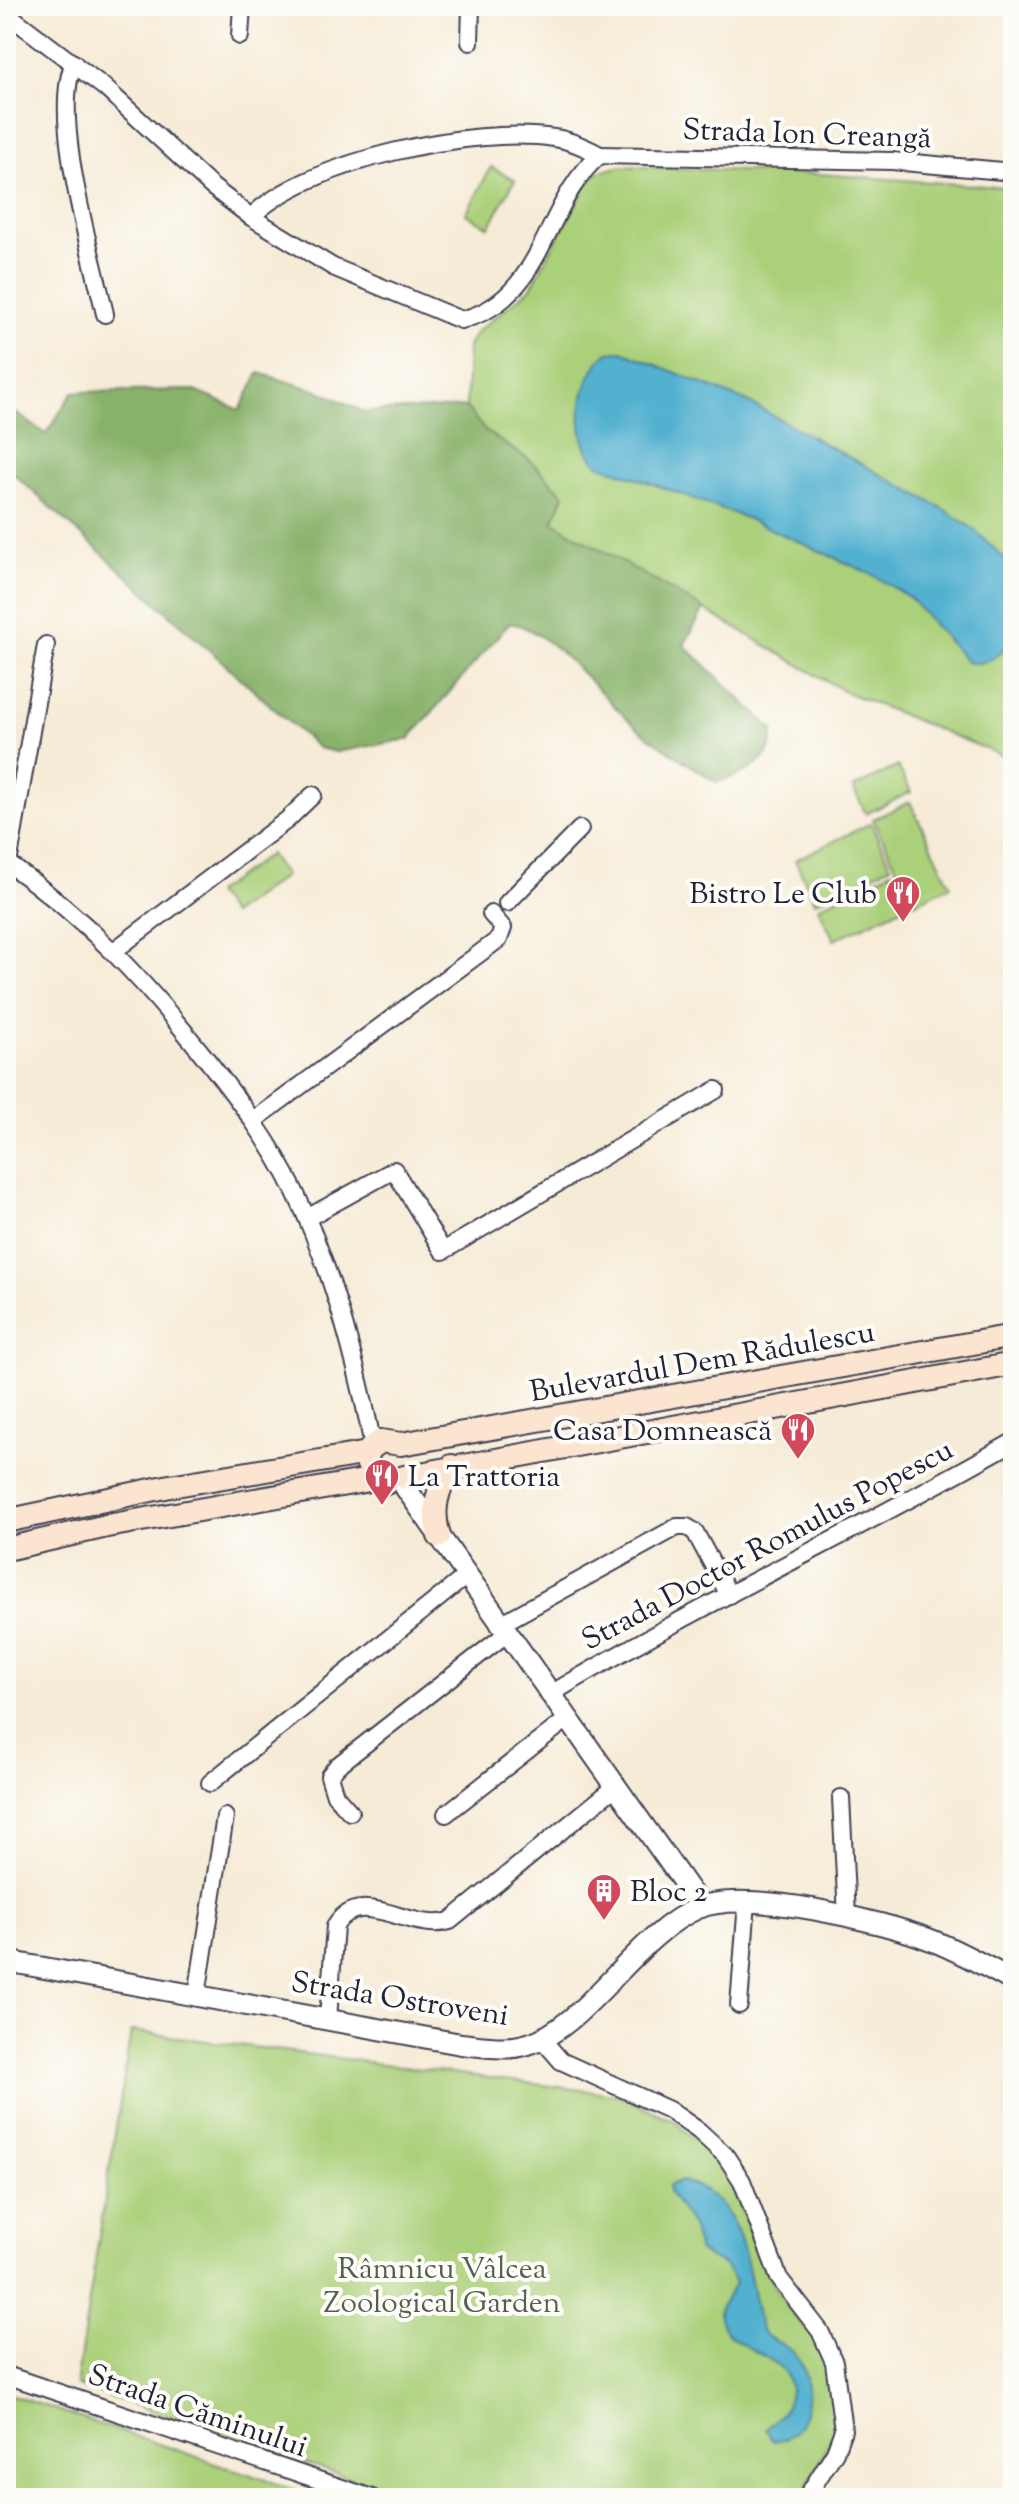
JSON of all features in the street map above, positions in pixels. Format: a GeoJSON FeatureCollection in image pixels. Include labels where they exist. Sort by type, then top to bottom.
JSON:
{"type":"FeatureCollection","features":[{"type":"Feature","properties":{"kind":"main road","name":"Bulevardul Dem Rădulescu"},"geometry":{"type":"LineString","coordinates":[[6,1521],[383,1446],[1013,1336]]}},
{"type":"Feature","properties":{"kind":"main road","name":"Bulevardul Dem Rădulescu"},"geometry":{"type":"LineString","coordinates":[[6,1549],[107,1526],[375,1479],[387,1483],[452,1466],[1013,1364]]}},
{"type":"Feature","properties":{"kind":"main road"},"geometry":{"type":"LineString","coordinates":[[375,1479],[367,1467],[383,1446],[409,1456],[402,1478]]}},
{"type":"Feature","properties":{"kind":"main road"},"geometry":{"type":"LineString","coordinates":[[439,1536],[435,1523],[436,1502],[452,1466]]}},
{"type":"Feature","properties":{"kind":"street"},"geometry":{"type":"LineString","coordinates":[[240,36],[242,6]]}},
{"type":"Feature","properties":{"kind":"street"},"geometry":{"type":"LineString","coordinates":[[470,42],[471,6]]}},
{"type":"Feature","properties":{"kind":"street"},"geometry":{"type":"LineString","coordinates":[[6,13],[74,63],[211,186],[251,217],[333,267],[461,320],[497,303],[528,272],[578,177],[600,155]]}},
{"type":"Feature","properties":{"kind":"street"},"geometry":{"type":"LineString","coordinates":[[74,63],[67,78],[68,136],[105,314]]}},
{"type":"Feature","properties":{"kind":"street","name":"Strada Ion Creangă"},"geometry":{"type":"LineString","coordinates":[[251,217],[284,192],[336,170],[414,147],[479,139],[553,137],[600,155],[892,161],[1013,172]]}},
{"type":"Feature","properties":{"kind":"street"},"geometry":{"type":"LineString","coordinates":[[46,645],[7,863],[115,950],[154,994],[253,1121],[307,1218],[332,1285],[366,1408],[383,1446]]}},
{"type":"Feature","properties":{"kind":"street"},"geometry":{"type":"LineString","coordinates":[[115,950],[287,820],[313,795]]}},
{"type":"Feature","properties":{"kind":"street"},"geometry":{"type":"LineString","coordinates":[[507,903],[580,829]]}},
{"type":"Feature","properties":{"kind":"street"},"geometry":{"type":"LineString","coordinates":[[253,1121],[499,939],[503,928],[491,914]]}},
{"type":"Feature","properties":{"kind":"street"},"geometry":{"type":"LineString","coordinates":[[307,1218],[394,1170],[443,1251],[716,1090]]}},
{"type":"Feature","properties":{"kind":"street","name":"Strada Doctor Romulus Popescu"},"geometry":{"type":"LineString","coordinates":[[549,1695],[729,1595],[907,1504],[1013,1442]]}},
{"type":"Feature","properties":{"kind":"street"},"geometry":{"type":"LineString","coordinates":[[402,1478],[503,1630],[701,1907]]}},
{"type":"Feature","properties":{"kind":"street"},"geometry":{"type":"LineString","coordinates":[[350,1812],[330,1785],[329,1776],[337,1766],[503,1630],[677,1527],[687,1527],[695,1532],[729,1595]]}},
{"type":"Feature","properties":{"kind":"street"},"geometry":{"type":"LineString","coordinates":[[210,1783],[466,1576]]}},
{"type":"Feature","properties":{"kind":"street"},"geometry":{"type":"LineString","coordinates":[[446,1814],[566,1720]]}},
{"type":"Feature","properties":{"kind":"street"},"geometry":{"type":"LineString","coordinates":[[328,2019],[335,1926],[342,1914],[360,1907],[425,1924],[450,1921],[614,1788]]}},
{"type":"Feature","properties":{"kind":"street"},"geometry":{"type":"LineString","coordinates":[[841,1798],[847,1917]]}},
{"type":"Feature","properties":{"kind":"street"},"geometry":{"type":"LineString","coordinates":[[197,1995],[225,1817]]}},
{"type":"Feature","properties":{"kind":"street","name":"Strada Ostroveni"},"geometry":{"type":"LineString","coordinates":[[6,1961],[485,2047],[526,2045],[542,2039],[572,2016],[663,1930],[701,1907],[725,1901],[847,1917],[933,1941],[1013,1981]]}},
{"type":"Feature","properties":{"kind":"street"},"geometry":{"type":"LineString","coordinates":[[739,2005],[747,1902]]}},
{"type":"Feature","properties":{"kind":"street"},"geometry":{"type":"LineString","coordinates":[[542,2039],[561,2061],[669,2110],[699,2131],[725,2155],[742,2181],[779,2278],[828,2345],[841,2394],[841,2441],[806,2498]]}},
{"type":"Feature","properties":{"kind":"street","name":"Strada Căminului"},"geometry":{"type":"LineString","coordinates":[[6,2375],[372,2498]]}},
{"type":"Feature","properties":{"kind":"green space"},"geometry":{"type":"Polygon","coordinates":[[[623,166],[819,174],[1013,188],[1013,760],[846,692],[553,522],[532,462],[485,431],[466,407],[468,346],[476,332],[530,289],[586,186],[598,172],[623,166]]]}},
{"type":"Feature","properties":{"kind":"green space"},"geometry":{"type":"Polygon","coordinates":[[[491,167],[515,180],[489,227],[466,214],[491,167]]]}},
{"type":"Feature","properties":{"kind":"green space"},"geometry":{"type":"Polygon","coordinates":[[[259,373],[322,392],[364,412],[466,407],[485,431],[532,462],[564,495],[553,522],[704,609],[684,645],[773,730],[772,741],[763,759],[737,776],[716,782],[640,730],[543,638],[509,623],[409,739],[336,752],[318,748],[6,467],[6,406],[46,434],[73,392],[193,390],[240,410],[259,373]]]}},
{"type":"Feature","properties":{"kind":"green space"},"geometry":{"type":"Polygon","coordinates":[[[898,766],[911,792],[866,814],[853,788],[898,766]]]}},
{"type":"Feature","properties":{"kind":"green space"},"geometry":{"type":"Polygon","coordinates":[[[910,802],[951,886],[914,903],[873,819],[910,802]]]}},
{"type":"Feature","properties":{"kind":"green space"},"geometry":{"type":"Polygon","coordinates":[[[871,823],[891,866],[815,902],[795,860],[871,823]]]}},
{"type":"Feature","properties":{"kind":"green space"},"geometry":{"type":"Polygon","coordinates":[[[270,854],[285,876],[231,915],[215,893],[270,854]]]}},
{"type":"Feature","properties":{"kind":"green space"},"geometry":{"type":"Polygon","coordinates":[[[894,870],[910,904],[834,940],[818,907],[894,870]]]}},
{"type":"Feature","properties":{"kind":"green space","name":"Râmnicu Vâlcea Zoological Garden"},"geometry":{"type":"Polygon","coordinates":[[[131,2031],[619,2095],[673,2120],[726,2168],[763,2266],[793,2315],[822,2344],[838,2426],[801,2498],[408,2498],[76,2385],[131,2031]]]}},
{"type":"Feature","properties":{"kind":"green space"},"geometry":{"type":"Polygon","coordinates":[[[6,2393],[320,2498],[6,2498],[6,2393]]]}},
{"type":"Feature","properties":{"kind":"water"},"geometry":{"type":"Polygon","coordinates":[[[622,351],[748,402],[944,509],[975,530],[1013,567],[1013,639],[987,661],[967,662],[910,598],[871,574],[741,516],[598,464],[583,439],[581,408],[584,391],[598,363],[608,352],[622,351]]]}},
{"type":"Feature","properties":{"kind":"water"},"geometry":{"type":"Polygon","coordinates":[[[682,2181],[704,2190],[720,2203],[732,2221],[747,2264],[761,2330],[792,2351],[802,2366],[806,2379],[806,2407],[795,2431],[785,2438],[772,2441],[766,2428],[784,2410],[790,2391],[787,2376],[778,2365],[724,2329],[719,2312],[735,2283],[726,2266],[699,2252],[692,2226],[669,2192],[669,2185],[682,2181]]]}},
{"type":"Feature","properties":{"kind":"place","name":"Bistro Le Club"},"geometry":{"type":"Point","coordinates":[903,924]}},
{"type":"Feature","properties":{"kind":"place","name":"Casa Domnească"},"geometry":{"type":"Point","coordinates":[798,1461]}},
{"type":"Feature","properties":{"kind":"place","name":"La Trattoria"},"geometry":{"type":"Point","coordinates":[382,1507]}},
{"type":"Feature","properties":{"kind":"place","name":"Bloc 2"},"geometry":{"type":"Point","coordinates":[604,1922]}}]}
